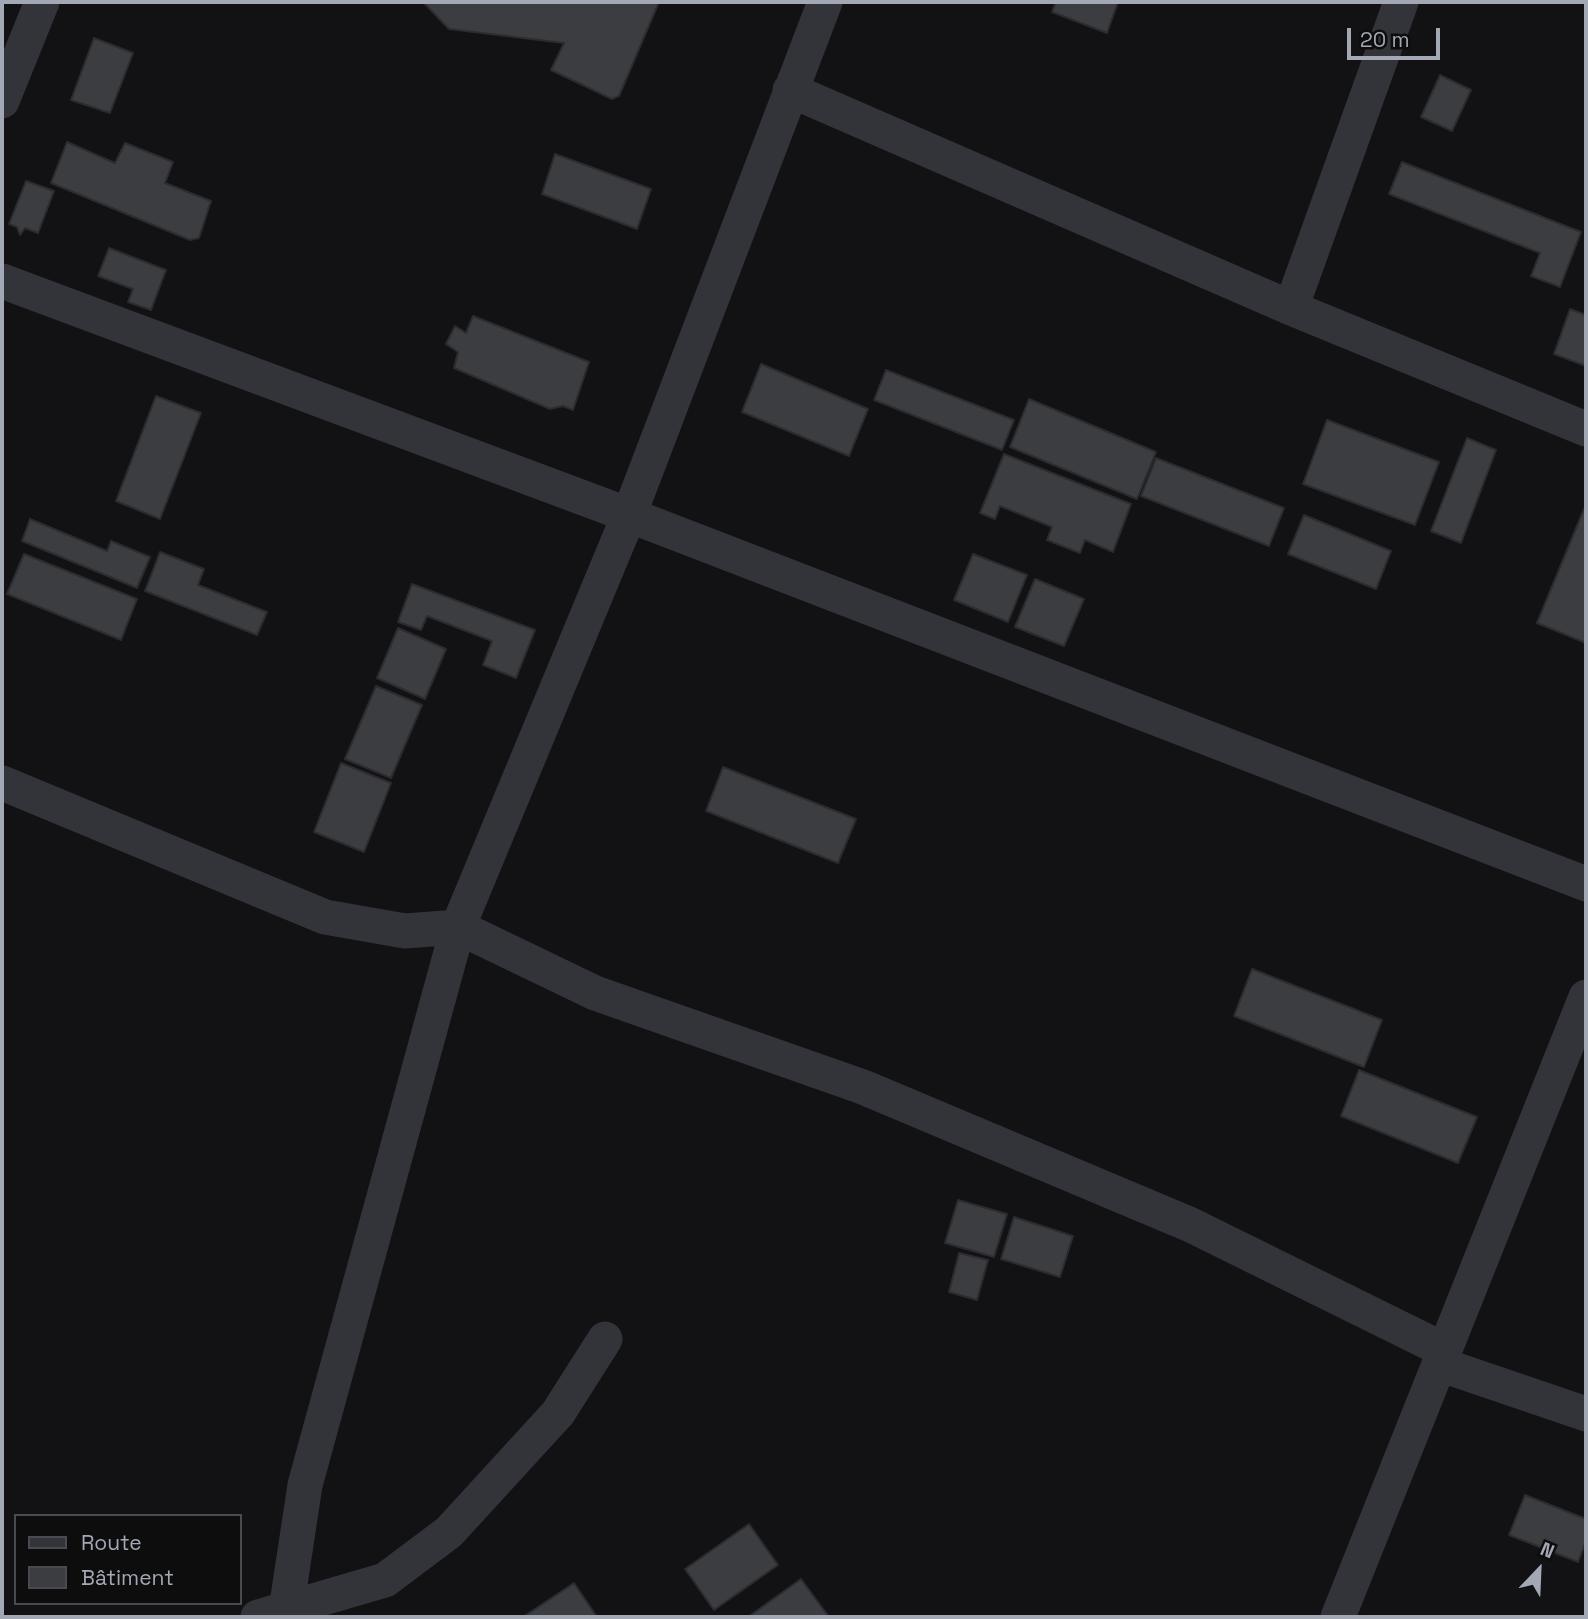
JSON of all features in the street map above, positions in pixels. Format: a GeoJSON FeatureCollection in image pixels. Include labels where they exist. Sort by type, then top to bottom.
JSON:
{"type":"FeatureCollection","features":[{"type":"Feature","properties":{"kind":"street"},"geometry":{"type":"LineString","coordinates":[[2,101],[42,2]]}},
{"type":"Feature","properties":{"kind":"street"},"geometry":{"type":"LineString","coordinates":[[276,1615],[305,1485],[458,927],[629,515],[825,2]]}},
{"type":"Feature","properties":{"kind":"street"},"geometry":{"type":"LineString","coordinates":[[1291,308],[1401,2]]}},
{"type":"Feature","properties":{"kind":"street"},"geometry":{"type":"LineString","coordinates":[[790,90],[1291,308],[1586,429]]}},
{"type":"Feature","properties":{"kind":"street"},"geometry":{"type":"LineString","coordinates":[[2,281],[629,515],[1586,884]]}},
{"type":"Feature","properties":{"kind":"street"},"geometry":{"type":"LineString","coordinates":[[2,783],[326,917],[405,931],[458,927],[595,993],[863,1087],[1191,1225],[1441,1357],[1586,1414]]}},
{"type":"Feature","properties":{"kind":"street"},"geometry":{"type":"LineString","coordinates":[[1338,1617],[1586,998]]}},
{"type":"Feature","properties":{"kind":"street"},"geometry":{"type":"LineString","coordinates":[[276,1615],[385,1580],[449,1532],[558,1413],[605,1339]]}},
{"type":"Feature","properties":{"kind":"building"},"geometry":{"type":"Polygon","coordinates":[[[423,2],[659,2],[619,96],[612,99],[551,70],[564,43],[449,29],[423,2]]]}},
{"type":"Feature","properties":{"kind":"building"},"geometry":{"type":"Polygon","coordinates":[[[1056,2],[1118,2],[1107,33],[1052,12],[1056,2]]]}},
{"type":"Feature","properties":{"kind":"building"},"geometry":{"type":"Polygon","coordinates":[[[94,38],[133,53],[110,113],[71,100],[94,38]]]}},
{"type":"Feature","properties":{"kind":"building"},"geometry":{"type":"Polygon","coordinates":[[[1440,75],[1471,90],[1452,131],[1421,117],[1440,75]]]}},
{"type":"Feature","properties":{"kind":"building"},"geometry":{"type":"Polygon","coordinates":[[[67,142],[115,163],[125,143],[173,162],[165,183],[211,201],[199,238],[190,240],[51,183],[67,142]]]}},
{"type":"Feature","properties":{"kind":"building"},"geometry":{"type":"Polygon","coordinates":[[[555,154],[651,189],[637,229],[542,194],[555,154]]]}},
{"type":"Feature","properties":{"kind":"building"},"geometry":{"type":"Polygon","coordinates":[[[1402,162],[1581,232],[1560,287],[1531,276],[1540,253],[1389,194],[1402,162]]]}},
{"type":"Feature","properties":{"kind":"building"},"geometry":{"type":"Polygon","coordinates":[[[26,181],[54,191],[38,233],[25,228],[20,235],[17,227],[9,224],[26,181]]]}},
{"type":"Feature","properties":{"kind":"building"},"geometry":{"type":"Polygon","coordinates":[[[109,248],[166,270],[151,310],[128,302],[133,289],[98,276],[109,248]]]}},
{"type":"Feature","properties":{"kind":"building"},"geometry":{"type":"Polygon","coordinates":[[[1570,309],[1586,315],[1586,366],[1554,354],[1570,309]]]}},
{"type":"Feature","properties":{"kind":"building"},"geometry":{"type":"Polygon","coordinates":[[[473,316],[589,362],[573,410],[563,406],[550,409],[454,368],[458,352],[446,344],[455,326],[466,333],[473,316]]]}},
{"type":"Feature","properties":{"kind":"building"},"geometry":{"type":"Polygon","coordinates":[[[761,364],[868,409],[849,456],[742,412],[761,364]]]}},
{"type":"Feature","properties":{"kind":"building"},"geometry":{"type":"Polygon","coordinates":[[[886,370],[1014,420],[1002,450],[874,400],[886,370]]]}},
{"type":"Feature","properties":{"kind":"building"},"geometry":{"type":"Polygon","coordinates":[[[156,396],[201,413],[160,519],[116,501],[156,396]]]}},
{"type":"Feature","properties":{"kind":"building"},"geometry":{"type":"Polygon","coordinates":[[[1029,399],[1156,452],[1137,499],[1010,447],[1029,399]]]}},
{"type":"Feature","properties":{"kind":"building"},"geometry":{"type":"Polygon","coordinates":[[[1327,420],[1439,462],[1415,525],[1303,484],[1327,420]]]}},
{"type":"Feature","properties":{"kind":"building"},"geometry":{"type":"Polygon","coordinates":[[[1467,438],[1496,450],[1461,543],[1431,531],[1467,438]]]}},
{"type":"Feature","properties":{"kind":"building"},"geometry":{"type":"Polygon","coordinates":[[[1004,454],[1131,504],[1113,552],[1085,540],[1080,553],[1047,540],[1052,527],[1000,506],[995,519],[980,513],[1004,454]]]}},
{"type":"Feature","properties":{"kind":"building"},"geometry":{"type":"Polygon","coordinates":[[[1156,458],[1284,508],[1269,546],[1141,496],[1156,458]]]}},
{"type":"Feature","properties":{"kind":"building"},"geometry":{"type":"Polygon","coordinates":[[[1584,509],[1586,510],[1586,643],[1537,623],[1584,509]]]}},
{"type":"Feature","properties":{"kind":"building"},"geometry":{"type":"Polygon","coordinates":[[[1304,515],[1391,551],[1376,589],[1288,554],[1304,515]]]}},
{"type":"Feature","properties":{"kind":"building"},"geometry":{"type":"Polygon","coordinates":[[[30,519],[107,551],[111,541],[150,557],[137,588],[22,541],[30,519]]]}},
{"type":"Feature","properties":{"kind":"building"},"geometry":{"type":"Polygon","coordinates":[[[160,552],[204,569],[198,585],[267,612],[257,635],[145,591],[160,552]]]}},
{"type":"Feature","properties":{"kind":"building"},"geometry":{"type":"Polygon","coordinates":[[[24,554],[137,599],[121,640],[7,594],[24,554]]]}},
{"type":"Feature","properties":{"kind":"building"},"geometry":{"type":"Polygon","coordinates":[[[973,554],[1027,575],[1008,622],[954,600],[973,554]]]}},
{"type":"Feature","properties":{"kind":"building"},"geometry":{"type":"Polygon","coordinates":[[[1035,579],[1084,599],[1064,646],[1015,627],[1035,579]]]}},
{"type":"Feature","properties":{"kind":"building"},"geometry":{"type":"Polygon","coordinates":[[[412,584],[535,630],[516,678],[483,665],[492,641],[427,616],[421,630],[398,622],[412,584]]]}},
{"type":"Feature","properties":{"kind":"building"},"geometry":{"type":"Polygon","coordinates":[[[398,628],[446,649],[425,699],[377,678],[398,628]]]}},
{"type":"Feature","properties":{"kind":"building"},"geometry":{"type":"Polygon","coordinates":[[[376,686],[422,705],[391,778],[345,759],[376,686]]]}},
{"type":"Feature","properties":{"kind":"building"},"geometry":{"type":"Polygon","coordinates":[[[341,763],[391,783],[364,852],[314,832],[341,763]]]}},
{"type":"Feature","properties":{"kind":"building"},"geometry":{"type":"Polygon","coordinates":[[[723,767],[856,819],[838,863],[706,811],[723,767]]]}},
{"type":"Feature","properties":{"kind":"building"},"geometry":{"type":"Polygon","coordinates":[[[1252,969],[1382,1020],[1364,1067],[1234,1016],[1252,969]]]}},
{"type":"Feature","properties":{"kind":"building"},"geometry":{"type":"Polygon","coordinates":[[[1359,1070],[1477,1117],[1458,1163],[1341,1116],[1359,1070]]]}},
{"type":"Feature","properties":{"kind":"building"},"geometry":{"type":"Polygon","coordinates":[[[958,1200],[1007,1214],[994,1257],[945,1243],[958,1200]]]}},
{"type":"Feature","properties":{"kind":"building"},"geometry":{"type":"Polygon","coordinates":[[[1014,1217],[1073,1236],[1060,1277],[1001,1259],[1014,1217]]]}},
{"type":"Feature","properties":{"kind":"building"},"geometry":{"type":"Polygon","coordinates":[[[959,1253],[988,1260],[977,1300],[949,1292],[959,1253]]]}},
{"type":"Feature","properties":{"kind":"building"},"geometry":{"type":"Polygon","coordinates":[[[1525,1495],[1586,1519],[1586,1541],[1578,1562],[1509,1535],[1525,1495]]]}},
{"type":"Feature","properties":{"kind":"building"},"geometry":{"type":"Polygon","coordinates":[[[749,1524],[778,1565],[714,1610],[685,1569],[749,1524]]]}},
{"type":"Feature","properties":{"kind":"building"},"geometry":{"type":"Polygon","coordinates":[[[801,1579],[829,1617],[748,1617],[801,1579]]]}},
{"type":"Feature","properties":{"kind":"building"},"geometry":{"type":"Polygon","coordinates":[[[574,1583],[597,1617],[523,1617],[574,1583]]]}}]}
